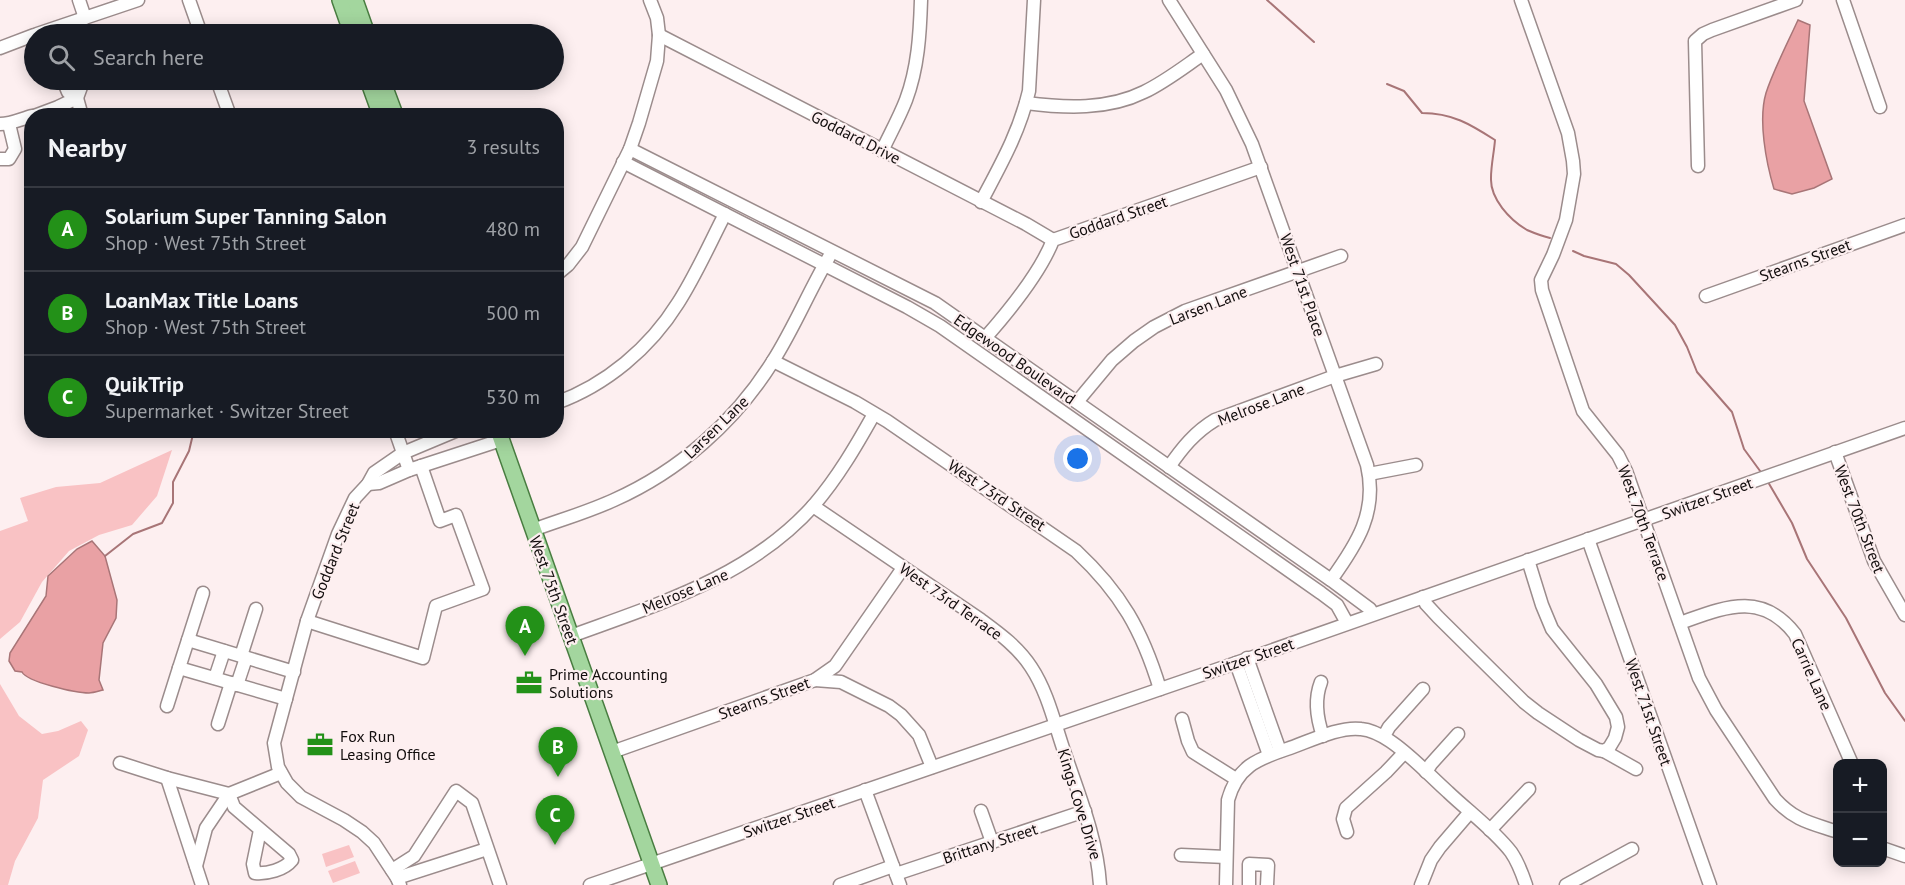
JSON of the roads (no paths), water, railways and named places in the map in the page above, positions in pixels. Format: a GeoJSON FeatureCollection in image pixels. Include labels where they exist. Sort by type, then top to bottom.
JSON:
{"type":"FeatureCollection","features":[{"type":"Feature","properties":{"kind":"main road"},"geometry":{"type":"LineString","coordinates":[[340,0],[348,24]]}},
{"type":"Feature","properties":{"kind":"main road"},"geometry":{"type":"LineString","coordinates":[[355,0],[363,24]]}},
{"type":"Feature","properties":{"kind":"main road"},"geometry":{"type":"LineString","coordinates":[[372,90],[378,108]]}},
{"type":"Feature","properties":{"kind":"main road"},"geometry":{"type":"LineString","coordinates":[[386,90],[392,108]]}},
{"type":"Feature","properties":{"kind":"main road","name":"West 75th Street"},"geometry":{"type":"LineString","coordinates":[[500,438],[659,885]]}},
{"type":"Feature","properties":{"kind":"street"},"geometry":{"type":"LineString","coordinates":[[79,0],[85,18]]}},
{"type":"Feature","properties":{"kind":"street"},"geometry":{"type":"LineString","coordinates":[[73,24],[104,5],[138,0]]}},
{"type":"Feature","properties":{"kind":"street"},"geometry":{"type":"LineString","coordinates":[[189,0],[197,24]]}},
{"type":"Feature","properties":{"kind":"street"},"geometry":{"type":"LineString","coordinates":[[564,268],[582,247],[630,149],[657,61],[659,35],[657,18],[650,0]]}},
{"type":"Feature","properties":{"kind":"street"},"geometry":{"type":"LineString","coordinates":[[882,151],[900,114],[913,77],[919,39],[921,0]]}},
{"type":"Feature","properties":{"kind":"street"},"geometry":{"type":"LineString","coordinates":[[981,202],[1014,137],[1026,103],[1029,91],[1034,0]]}},
{"type":"Feature","properties":{"kind":"street","name":"West 71st Place"},"geometry":{"type":"LineString","coordinates":[[1168,0],[1237,109],[1261,167],[1369,474],[1369,502],[1363,530],[1353,549],[1331,580]]}},
{"type":"Feature","properties":{"kind":"street","name":"West 70th Terrace"},"geometry":{"type":"LineString","coordinates":[[1521,0],[1568,133],[1574,161],[1566,220],[1541,280],[1542,290],[1583,411],[1618,455],[1626,471],[1699,678],[1716,710],[1775,799],[1792,816],[1833,830]]}},
{"type":"Feature","properties":{"kind":"street"},"geometry":{"type":"LineString","coordinates":[[1698,166],[1695,41],[1712,30],[1796,0]]}},
{"type":"Feature","properties":{"kind":"street"},"geometry":{"type":"LineString","coordinates":[[1843,0],[1880,107]]}},
{"type":"Feature","properties":{"kind":"street","name":"Goddard Drive"},"geometry":{"type":"LineString","coordinates":[[659,35],[1053,240]]}},
{"type":"Feature","properties":{"kind":"street"},"geometry":{"type":"LineString","coordinates":[[0,48],[24,40]]}},
{"type":"Feature","properties":{"kind":"street"},"geometry":{"type":"LineString","coordinates":[[1026,103],[1088,106],[1112,103],[1145,92],[1203,54]]}},
{"type":"Feature","properties":{"kind":"street"},"geometry":{"type":"LineString","coordinates":[[67,90],[76,98],[79,108]]}},
{"type":"Feature","properties":{"kind":"street"},"geometry":{"type":"LineString","coordinates":[[55,108],[76,98],[80,90]]}},
{"type":"Feature","properties":{"kind":"street"},"geometry":{"type":"LineString","coordinates":[[221,90],[227,108]]}},
{"type":"Feature","properties":{"kind":"street"},"geometry":{"type":"LineString","coordinates":[[0,159],[9,159],[15,149],[4,124],[24,118]]}},
{"type":"Feature","properties":{"kind":"street","name":"Edgewood Boulevard"},"geometry":{"type":"LineString","coordinates":[[630,149],[935,303],[1331,580],[1370,609],[1372,614]]}},
{"type":"Feature","properties":{"kind":"street","name":"Edgewood Boulevard"},"geometry":{"type":"LineString","coordinates":[[623,162],[907,307],[960,339],[1321,593],[1337,605],[1347,623]]}},
{"type":"Feature","properties":{"kind":"street","name":"Goddard Street"},"geometry":{"type":"LineString","coordinates":[[986,337],[1036,272],[1053,240],[1261,167]]}},
{"type":"Feature","properties":{"kind":"street"},"geometry":{"type":"LineString","coordinates":[[564,400],[604,379],[637,353],[655,334],[679,302],[725,214]]}},
{"type":"Feature","properties":{"kind":"street","name":"Stearns Street"},"geometry":{"type":"LineString","coordinates":[[1706,296],[1905,225]]}},
{"type":"Feature","properties":{"kind":"street","name":"Larsen Lane"},"geometry":{"type":"LineString","coordinates":[[533,530],[615,500],[656,478],[712,435],[738,409],[773,361],[832,251]]}},
{"type":"Feature","properties":{"kind":"street","name":"Larsen Lane"},"geometry":{"type":"LineString","coordinates":[[1077,402],[1112,360],[1154,327],[1185,311],[1341,256]]}},
{"type":"Feature","properties":{"kind":"street","name":"West 73rd Street"},"geometry":{"type":"LineString","coordinates":[[773,361],[855,402],[1076,551],[1095,569],[1131,616],[1143,640],[1160,689]]}},
{"type":"Feature","properties":{"kind":"street","name":"Melrose Lane"},"geometry":{"type":"LineString","coordinates":[[1169,467],[1188,441],[1215,420],[1335,376],[1376,364]]}},
{"type":"Feature","properties":{"kind":"street","name":"Melrose Lane"},"geometry":{"type":"LineString","coordinates":[[571,636],[710,583],[762,551],[813,506],[851,454],[874,414]]}},
{"type":"Feature","properties":{"kind":"street","name":"Switzer Street"},"geometry":{"type":"LineString","coordinates":[[590,885],[1160,689],[1905,428]]}},
{"type":"Feature","properties":{"kind":"street"},"geometry":{"type":"LineString","coordinates":[[398,438],[403,453],[415,468]]}},
{"type":"Feature","properties":{"kind":"street","name":"Goddard Street"},"geometry":{"type":"LineString","coordinates":[[281,773],[275,757],[274,743],[308,621],[338,534],[355,498],[368,484],[374,473],[403,453],[439,438]]}},
{"type":"Feature","properties":{"kind":"street","name":"Goddard Street"},"geometry":{"type":"LineString","coordinates":[[368,484],[379,483],[491,438]]}},
{"type":"Feature","properties":{"kind":"street","name":"West 70th Street"},"geometry":{"type":"LineString","coordinates":[[1835,452],[1874,561],[1905,615]]}},
{"type":"Feature","properties":{"kind":"street"},"geometry":{"type":"LineString","coordinates":[[1369,474],[1416,465]]}},
{"type":"Feature","properties":{"kind":"street","name":"Goddard Street"},"geometry":{"type":"LineString","coordinates":[[308,621],[423,658],[436,606],[483,589],[456,515],[440,521],[415,468]]}},
{"type":"Feature","properties":{"kind":"street","name":"West 73rd Terrace"},"geometry":{"type":"LineString","coordinates":[[813,506],[981,620],[1014,646],[1036,676],[1046,695],[1055,725]]}},
{"type":"Feature","properties":{"kind":"street","name":"West 71st Street"},"geometry":{"type":"LineString","coordinates":[[1588,539],[1710,885]]}},
{"type":"Feature","properties":{"kind":"street"},"geometry":{"type":"LineString","coordinates":[[1528,560],[1552,628],[1596,684],[1616,717],[1618,727],[1615,738],[1609,748],[1604,751]]}},
{"type":"Feature","properties":{"kind":"street","name":"Stearns Street"},"geometry":{"type":"LineString","coordinates":[[612,752],[815,680],[835,666],[903,567]]}},
{"type":"Feature","properties":{"kind":"street"},"geometry":{"type":"LineString","coordinates":[[167,706],[203,593]]}},
{"type":"Feature","properties":{"kind":"street"},"geometry":{"type":"LineString","coordinates":[[1423,597],[1438,617],[1524,702],[1579,740],[1636,769]]}},
{"type":"Feature","properties":{"kind":"street","name":"Carrie Lane"},"geometry":{"type":"LineString","coordinates":[[1680,623],[1719,609],[1739,606],[1763,609],[1785,622],[1795,634],[1850,759]]}},
{"type":"Feature","properties":{"kind":"street"},"geometry":{"type":"LineString","coordinates":[[218,724],[244,657],[256,609]]}},
{"type":"Feature","properties":{"kind":"street"},"geometry":{"type":"LineString","coordinates":[[188,640],[294,672]]}},
{"type":"Feature","properties":{"kind":"street"},"geometry":{"type":"LineString","coordinates":[[215,678],[224,651]]}},
{"type":"Feature","properties":{"kind":"street"},"geometry":{"type":"LineString","coordinates":[[1242,660],[1275,753]]}},
{"type":"Feature","properties":{"kind":"street"},"geometry":{"type":"LineString","coordinates":[[179,668],[286,699]]}},
{"type":"Feature","properties":{"kind":"street"},"geometry":{"type":"LineString","coordinates":[[815,680],[841,681],[889,706],[901,715],[919,735],[932,767]]}},
{"type":"Feature","properties":{"kind":"street"},"geometry":{"type":"LineString","coordinates":[[1321,682],[1317,715],[1323,736]]}},
{"type":"Feature","properties":{"kind":"street"},"geometry":{"type":"LineString","coordinates":[[1383,736],[1423,688]]}},
{"type":"Feature","properties":{"kind":"street"},"geometry":{"type":"LineString","coordinates":[[1182,719],[1188,741],[1194,752],[1236,779]]}},
{"type":"Feature","properties":{"kind":"street","name":"Kings Cove Drive"},"geometry":{"type":"LineString","coordinates":[[1055,725],[1092,835],[1100,885]]}},
{"type":"Feature","properties":{"kind":"street"},"geometry":{"type":"LineString","coordinates":[[1267,885],[1268,864],[1249,864],[1249,880],[1226,880],[1228,800],[1236,779],[1250,765],[1275,753],[1353,728],[1373,731],[1383,736],[1490,830],[1512,855],[1521,869],[1526,885]]}},
{"type":"Feature","properties":{"kind":"street"},"geometry":{"type":"LineString","coordinates":[[1426,772],[1458,734]]}},
{"type":"Feature","properties":{"kind":"street"},"geometry":{"type":"LineString","coordinates":[[1347,832],[1343,819],[1346,808],[1404,753]]}},
{"type":"Feature","properties":{"kind":"street"},"geometry":{"type":"LineString","coordinates":[[120,763],[229,794]]}},
{"type":"Feature","properties":{"kind":"street"},"geometry":{"type":"LineString","coordinates":[[196,866],[206,828],[229,794],[281,773],[301,797],[344,820],[368,837],[396,878]]}},
{"type":"Feature","properties":{"kind":"street"},"geometry":{"type":"LineString","coordinates":[[167,778],[202,885]]}},
{"type":"Feature","properties":{"kind":"street"},"geometry":{"type":"LineString","coordinates":[[1490,830],[1529,789]]}},
{"type":"Feature","properties":{"kind":"street"},"geometry":{"type":"LineString","coordinates":[[865,790],[896,875]]}},
{"type":"Feature","properties":{"kind":"street"},"geometry":{"type":"LineString","coordinates":[[396,878],[414,856],[456,791],[472,803],[500,885]]}},
{"type":"Feature","properties":{"kind":"street"},"geometry":{"type":"LineString","coordinates":[[229,794],[234,807],[260,830]]}},
{"type":"Feature","properties":{"kind":"street"},"geometry":{"type":"LineString","coordinates":[[981,811],[992,842]]}},
{"type":"Feature","properties":{"kind":"street","name":"Brittany Street"},"geometry":{"type":"LineString","coordinates":[[840,885],[896,875],[1084,811]]}},
{"type":"Feature","properties":{"kind":"street"},"geometry":{"type":"LineString","coordinates":[[1421,885],[1431,860],[1470,812]]}},
{"type":"Feature","properties":{"kind":"street"},"geometry":{"type":"LineString","coordinates":[[396,878],[487,849]]}},
{"type":"Feature","properties":{"kind":"street"},"geometry":{"type":"LineString","coordinates":[[1566,885],[1632,849]]}},
{"type":"Feature","properties":{"kind":"street"},"geometry":{"type":"LineString","coordinates":[[1887,850],[1905,856]]}},
{"type":"Feature","properties":{"kind":"street"},"geometry":{"type":"LineString","coordinates":[[1181,855],[1226,857]]}},
{"type":"Feature","properties":{"kind":"waterway"},"geometry":{"type":"LineString","coordinates":[[1267,0],[1314,42]]}},
{"type":"Feature","properties":{"kind":"waterway"},"geometry":{"type":"LineString","coordinates":[[1387,84],[1404,91],[1422,113],[1452,117],[1495,140],[1491,178],[1497,201],[1521,226],[1550,238]]}},
{"type":"Feature","properties":{"kind":"waterway"},"geometry":{"type":"LineString","coordinates":[[1573,251],[1616,264],[1675,325],[1697,372],[1732,412],[1744,449],[1763,475]]}},
{"type":"Feature","properties":{"kind":"waterway"},"geometry":{"type":"LineString","coordinates":[[105,556],[133,534],[162,523],[173,503],[173,482],[189,451],[192,438]]}},
{"type":"Feature","properties":{"kind":"waterway"},"geometry":{"type":"LineString","coordinates":[[1768,482],[1792,523],[1807,559],[1846,618],[1885,693],[1905,721]]}},
{"type":"Feature","properties":{"kind":"place","name":"Solarium Super Tanning Salon"},"geometry":{"type":"Point","coordinates":[525,656]}},
{"type":"Feature","properties":{"kind":"place","name":"Prime Accounting Solutions"},"geometry":{"type":"Point","coordinates":[529,683]}},
{"type":"Feature","properties":{"kind":"place","name":"Fox Run Leasing Office"},"geometry":{"type":"Point","coordinates":[320,745]}},
{"type":"Feature","properties":{"kind":"place","name":"LoanMax Title Loans"},"geometry":{"type":"Point","coordinates":[558,777]}},
{"type":"Feature","properties":{"kind":"place","name":"QuikTrip"},"geometry":{"type":"Point","coordinates":[555,845]}}]}
